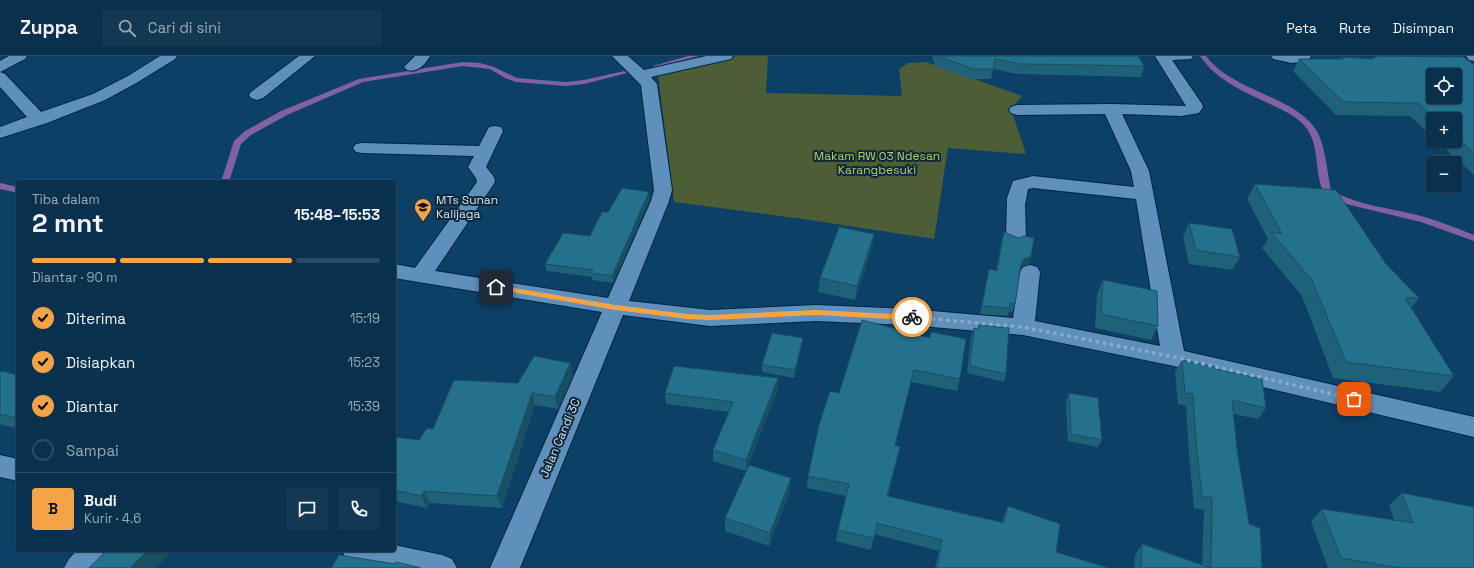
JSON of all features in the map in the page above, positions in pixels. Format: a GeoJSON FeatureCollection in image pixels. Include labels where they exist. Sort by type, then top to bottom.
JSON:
{"type":"FeatureCollection","features":[{"type":"Feature","properties":{"kind":"street"},"geometry":{"type":"LineString","coordinates":[[0,67],[20,56]]}},
{"type":"Feature","properties":{"kind":"street"},"geometry":{"type":"LineString","coordinates":[[0,133],[99,97],[120,87],[170,56]]}},
{"type":"Feature","properties":{"kind":"street"},"geometry":{"type":"LineString","coordinates":[[257,95],[308,56]]}},
{"type":"Feature","properties":{"kind":"street"},"geometry":{"type":"LineString","coordinates":[[412,66],[423,56]]}},
{"type":"Feature","properties":{"kind":"street"},"geometry":{"type":"LineString","coordinates":[[619,56],[637,71],[726,56]]}},
{"type":"Feature","properties":{"kind":"street"},"geometry":{"type":"LineString","coordinates":[[1149,56],[1186,56]]}},
{"type":"Feature","properties":{"kind":"street"},"geometry":{"type":"LineString","coordinates":[[1018,110],[1193,110],[1195,107],[1194,104],[1162,56]]}},
{"type":"Feature","properties":{"kind":"street"},"geometry":{"type":"LineString","coordinates":[[1278,56],[1292,59],[1307,59]]}},
{"type":"Feature","properties":{"kind":"street","name":"Jalan Candi 3C"},"geometry":{"type":"LineString","coordinates":[[505,568],[616,307],[660,201],[663,190],[649,84],[637,71]]}},
{"type":"Feature","properties":{"kind":"street"},"geometry":{"type":"LineString","coordinates":[[0,77],[34,115],[41,119]]}},
{"type":"Feature","properties":{"kind":"street"},"geometry":{"type":"LineString","coordinates":[[1111,109],[1125,136],[1140,171],[1174,357]]}},
{"type":"Feature","properties":{"kind":"street"},"geometry":{"type":"LineString","coordinates":[[421,275],[486,182],[485,177],[477,167],[495,131]]}},
{"type":"Feature","properties":{"kind":"street"},"geometry":{"type":"LineString","coordinates":[[362,148],[485,151]]}},
{"type":"Feature","properties":{"kind":"street"},"geometry":{"type":"LineString","coordinates":[[1016,238],[1017,192],[1020,185],[1033,182],[1143,194]]}},
{"type":"Feature","properties":{"kind":"street"},"geometry":{"type":"LineString","coordinates":[[396,271],[616,307],[687,316],[710,318],[816,313],[910,317],[1023,327],[1174,357],[1474,427]]}},
{"type":"Feature","properties":{"kind":"street"},"geometry":{"type":"LineString","coordinates":[[1023,327],[1030,272]]}},
{"type":"Feature","properties":{"kind":"street"},"geometry":{"type":"LineString","coordinates":[[0,466],[16,470]]}},
{"type":"Feature","properties":{"kind":"street"},"geometry":{"type":"LineString","coordinates":[[80,568],[95,552]]}},
{"type":"Feature","properties":{"kind":"street"},"geometry":{"type":"LineString","coordinates":[[366,552],[442,568]]}},
{"type":"Feature","properties":{"kind":"green space","name":"Makam RW 03 Ndesan Karangbesuki"},"geometry":{"type":"Polygon","coordinates":[[[738,56],[768,56],[766,93],[902,96],[899,69],[908,63],[926,62],[1022,96],[1011,109],[1026,154],[948,148],[934,239],[803,219],[674,202],[658,75],[738,56]]]}},
{"type":"Feature","properties":{"kind":"building"},"geometry":{"type":"Polygon","coordinates":[[[938,56],[1138,56],[1144,66],[1020,64],[995,59],[993,69],[973,69],[938,56]]]}},
{"type":"Feature","properties":{"kind":"building"},"geometry":{"type":"Polygon","coordinates":[[[1378,56],[1463,57],[1474,65],[1474,153],[1462,142],[1462,112],[1428,112],[1418,103],[1344,102],[1299,59],[1344,59],[1342,57],[1371,59],[1378,56]]]}},
{"type":"Feature","properties":{"kind":"building"},"geometry":{"type":"Polygon","coordinates":[[[1255,184],[1336,190],[1386,264],[1419,298],[1405,298],[1454,376],[1346,362],[1312,280],[1271,232],[1282,234],[1255,184]]]}},
{"type":"Feature","properties":{"kind":"building"},"geometry":{"type":"Polygon","coordinates":[[[622,188],[649,192],[612,276],[591,273],[593,270],[545,264],[563,233],[590,236],[602,212],[608,212],[622,188]]]}},
{"type":"Feature","properties":{"kind":"building"},"geometry":{"type":"Polygon","coordinates":[[[1189,223],[1232,229],[1240,257],[1196,250],[1189,223]]]}},
{"type":"Feature","properties":{"kind":"building"},"geometry":{"type":"Polygon","coordinates":[[[839,227],[874,234],[857,286],[820,278],[839,227]]]}},
{"type":"Feature","properties":{"kind":"building"},"geometry":{"type":"Polygon","coordinates":[[[1004,232],[1018,238],[1025,236],[1034,238],[1031,256],[1024,259],[1021,264],[1015,304],[1010,303],[1010,308],[982,306],[989,269],[997,271],[1004,232]]]}},
{"type":"Feature","properties":{"kind":"building"},"geometry":{"type":"Polygon","coordinates":[[[1103,280],[1157,291],[1158,326],[1101,314],[1103,280]]]}},
{"type":"Feature","properties":{"kind":"building"},"geometry":{"type":"Polygon","coordinates":[[[862,320],[930,338],[931,332],[966,339],[960,379],[914,370],[895,445],[900,447],[887,496],[1004,523],[1008,506],[1060,524],[1056,552],[1109,568],[937,568],[942,540],[877,523],[874,538],[838,530],[849,484],[808,476],[819,425],[830,391],[839,393],[862,320]]]}},
{"type":"Feature","properties":{"kind":"building"},"geometry":{"type":"Polygon","coordinates":[[[979,325],[1009,328],[1006,374],[970,366],[974,328],[978,329],[979,325]]]}},
{"type":"Feature","properties":{"kind":"building"},"geometry":{"type":"Polygon","coordinates":[[[772,333],[803,338],[795,370],[762,365],[772,333]]]}},
{"type":"Feature","properties":{"kind":"building"},"geometry":{"type":"Polygon","coordinates":[[[534,356],[570,363],[555,397],[532,393],[497,496],[424,491],[421,496],[396,490],[396,437],[419,440],[427,428],[433,429],[454,380],[518,383],[534,356]]]}},
{"type":"Feature","properties":{"kind":"building"},"geometry":{"type":"Polygon","coordinates":[[[1182,360],[1262,379],[1266,408],[1232,400],[1237,449],[1249,524],[1260,528],[1262,568],[1211,568],[1212,498],[1202,496],[1196,442],[1193,394],[1185,393],[1182,360]]]}},
{"type":"Feature","properties":{"kind":"building"},"geometry":{"type":"Polygon","coordinates":[[[674,366],[778,378],[746,460],[713,450],[733,402],[665,393],[674,366]]]}},
{"type":"Feature","properties":{"kind":"building"},"geometry":{"type":"Polygon","coordinates":[[[0,371],[16,375],[16,418],[0,414],[0,371]]]}},
{"type":"Feature","properties":{"kind":"building"},"geometry":{"type":"Polygon","coordinates":[[[1069,393],[1098,398],[1102,440],[1071,434],[1069,393]]]}},
{"type":"Feature","properties":{"kind":"building"},"geometry":{"type":"Polygon","coordinates":[[[749,465],[791,478],[770,533],[725,518],[749,465]]]}},
{"type":"Feature","properties":{"kind":"building"},"geometry":{"type":"Polygon","coordinates":[[[1402,493],[1474,507],[1474,568],[1400,568],[1341,558],[1322,509],[1413,523],[1402,493]]]}},
{"type":"Feature","properties":{"kind":"building"},"geometry":{"type":"Polygon","coordinates":[[[1142,544],[1211,568],[1141,568],[1142,544]]]}},
{"type":"Feature","properties":{"kind":"building"},"geometry":{"type":"Polygon","coordinates":[[[105,552],[146,552],[130,568],[89,568],[105,552]]]}},
{"type":"Feature","properties":{"kind":"building"},"geometry":{"type":"Polygon","coordinates":[[[339,555],[395,564],[396,562],[421,568],[331,568],[339,555]]]}},
{"type":"Feature","properties":{"kind":"waterway"},"geometry":{"type":"LineString","coordinates":[[656,66],[696,56]]}},
{"type":"Feature","properties":{"kind":"waterway"},"geometry":{"type":"LineString","coordinates":[[1203,56],[1211,66],[1226,78],[1293,113],[1309,126],[1314,134],[1318,147],[1327,191],[1349,203],[1424,220],[1474,238]]}},
{"type":"Feature","properties":{"kind":"waterway"},"geometry":{"type":"LineString","coordinates":[[226,180],[237,143],[248,133],[284,113],[361,80],[463,64],[480,65],[492,68],[507,77],[516,80],[566,84],[584,82],[624,73]]}},
{"type":"Feature","properties":{"kind":"waterway"},"geometry":{"type":"LineString","coordinates":[[0,186],[16,190]]}},
{"type":"Feature","properties":{"kind":"way so far"},"geometry":{"type":"LineString","coordinates":[[912,317],[1023,327],[1174,357],[1354,399]]}},
{"type":"Feature","properties":{"kind":"place","name":"MTs Sunan Kalijaga"},"geometry":{"type":"Point","coordinates":[423,222]}},
{"type":"Feature","properties":{"kind":"route"},"geometry":{"type":"LineString","coordinates":[[496,287],[616,307],[710,318],[816,313],[912,317]]}}]}
